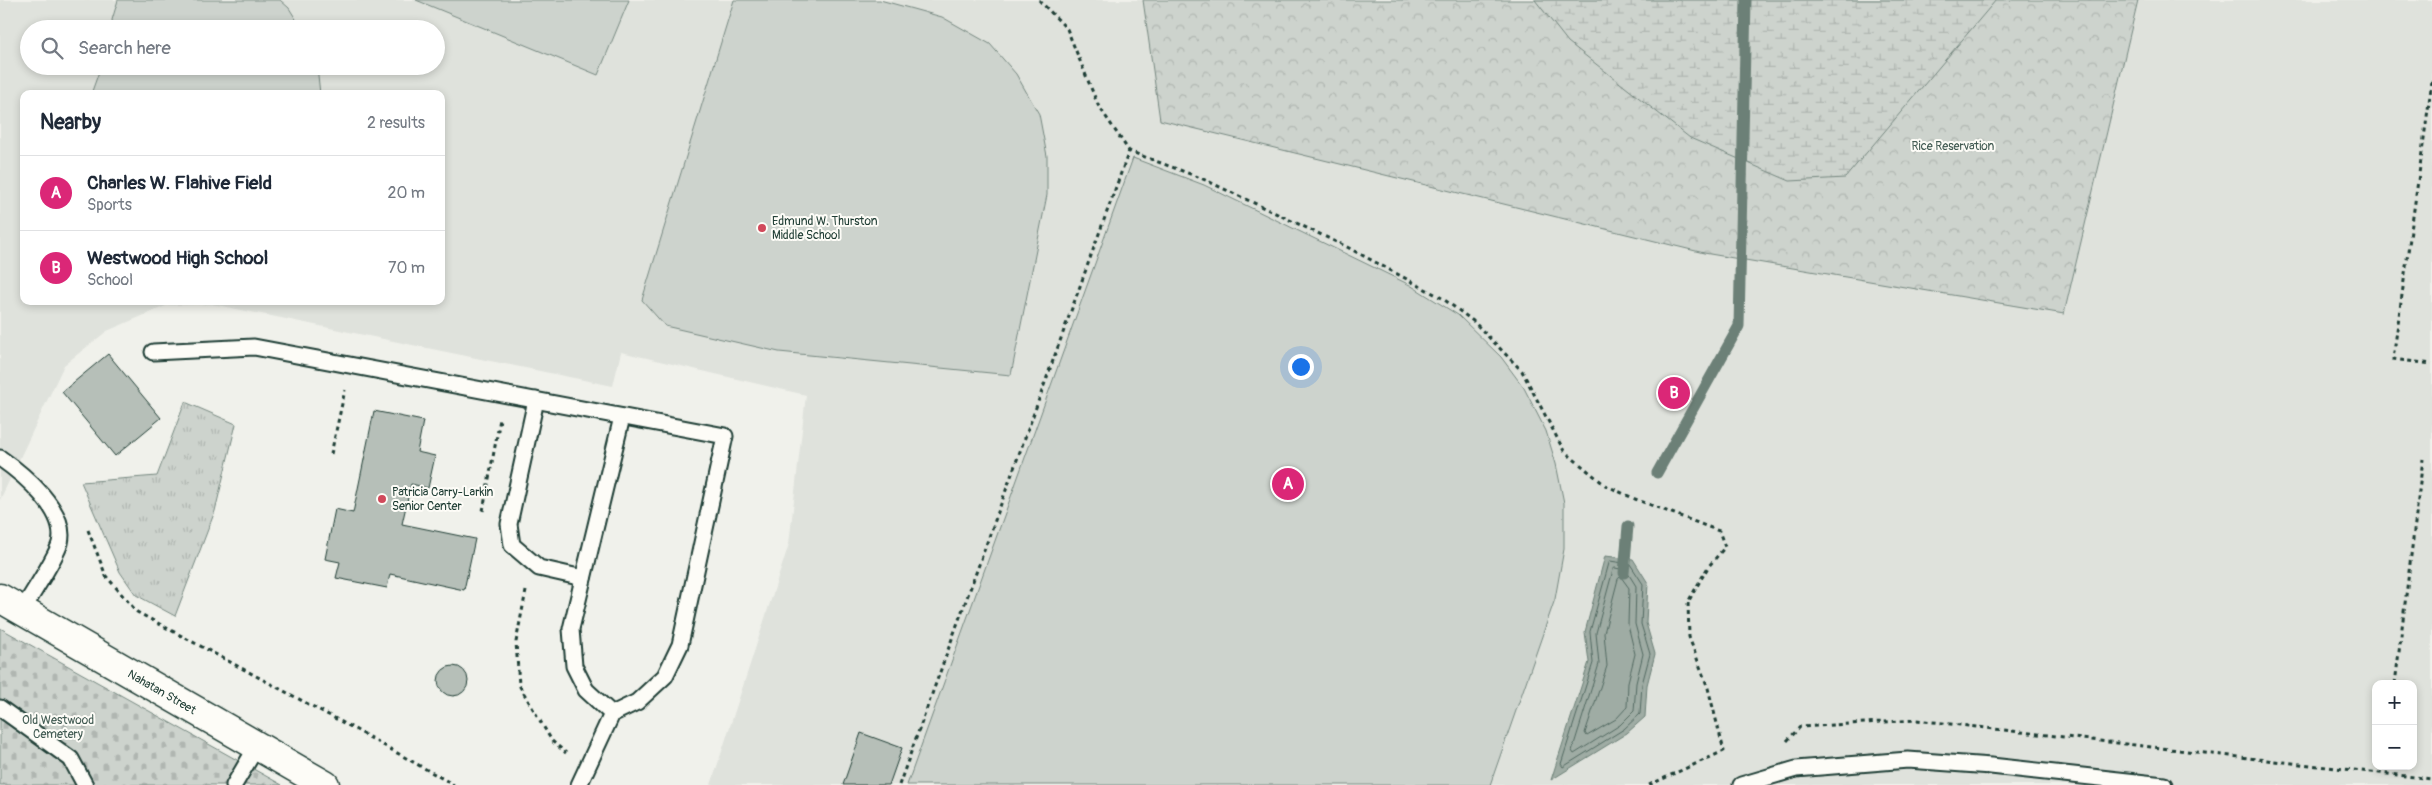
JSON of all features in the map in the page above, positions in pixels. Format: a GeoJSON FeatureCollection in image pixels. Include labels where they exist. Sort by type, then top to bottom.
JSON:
{"type":"FeatureCollection","features":[{"type":"Feature","properties":{"kind":"main road","name":"Nahatan Street"},"geometry":{"type":"LineString","coordinates":[[11,604],[325,785]]}},
{"type":"Feature","properties":{"kind":"lane"},"geometry":{"type":"LineString","coordinates":[[153,352],[254,347],[725,436],[680,645],[665,676],[637,702],[612,714],[579,785]]}},
{"type":"Feature","properties":{"kind":"lane"},"geometry":{"type":"LineString","coordinates":[[536,400],[508,524],[512,545],[539,568],[583,578]]}},
{"type":"Feature","properties":{"kind":"lane"},"geometry":{"type":"LineString","coordinates":[[612,714],[586,690],[574,666],[571,629],[622,417]]}},
{"type":"Feature","properties":{"kind":"lane"},"geometry":{"type":"LineString","coordinates":[[0,458],[16,469],[43,496],[59,521],[60,542],[11,604]]}},
{"type":"Feature","properties":{"kind":"lane"},"geometry":{"type":"LineString","coordinates":[[0,708],[71,759],[85,785]]}},
{"type":"Feature","properties":{"kind":"lane"},"geometry":{"type":"LineString","coordinates":[[234,785],[257,746]]}},
{"type":"Feature","properties":{"kind":"lane"},"geometry":{"type":"LineString","coordinates":[[1741,785],[1796,769],[1908,760],[1991,766],[2164,785]]}},
{"type":"Feature","properties":{"kind":"path"},"geometry":{"type":"LineString","coordinates":[[1039,0],[1067,29],[1098,105],[1129,151],[1201,178],[1347,247],[1442,298],[1473,321],[1522,370],[1564,451],[1604,485],[1719,531],[1725,546],[1708,567],[1688,602],[1689,637],[1708,688],[1724,751],[1650,785]]}},
{"type":"Feature","properties":{"kind":"path"},"geometry":{"type":"LineString","coordinates":[[2432,81],[2393,358],[2432,364]]}},
{"type":"Feature","properties":{"kind":"path"},"geometry":{"type":"LineString","coordinates":[[899,785],[1129,151]]}},
{"type":"Feature","properties":{"kind":"path"},"geometry":{"type":"LineString","coordinates":[[331,454],[346,386]]}},
{"type":"Feature","properties":{"kind":"path"},"geometry":{"type":"LineString","coordinates":[[484,516],[482,507],[501,415]]}},
{"type":"Feature","properties":{"kind":"path"},"geometry":{"type":"LineString","coordinates":[[2395,680],[2423,459]]}},
{"type":"Feature","properties":{"kind":"path"},"geometry":{"type":"LineString","coordinates":[[87,528],[106,576],[137,612],[351,727],[454,785]]}},
{"type":"Feature","properties":{"kind":"path"},"geometry":{"type":"LineString","coordinates":[[528,582],[516,642],[519,685],[552,741],[586,769]]}},
{"type":"Feature","properties":{"kind":"path"},"geometry":{"type":"LineString","coordinates":[[1787,741],[1800,727],[1916,720],[2432,778]]}},
{"type":"Feature","properties":{"kind":"shaded area"},"geometry":{"type":"Polygon","coordinates":[[[0,0],[1143,0],[1161,120],[2064,314],[2138,0],[2432,0],[2432,785],[711,785],[789,544],[806,395],[621,352],[613,386],[217,305],[445,305],[445,90],[20,90],[20,305],[168,305],[107,331],[64,365],[0,500],[0,0]]]}},
{"type":"Feature","properties":{"kind":"green space"},"geometry":{"type":"Polygon","coordinates":[[[118,0],[280,0],[289,8],[296,20],[112,20],[118,0]]]}},
{"type":"Feature","properties":{"kind":"green space"},"geometry":{"type":"Polygon","coordinates":[[[416,0],[629,0],[598,75],[416,0]]]}},
{"type":"Feature","properties":{"kind":"green space"},"geometry":{"type":"Polygon","coordinates":[[[734,0],[880,0],[942,17],[990,44],[1016,74],[1039,114],[1047,156],[1047,195],[1011,375],[779,352],[665,326],[642,300],[734,0]]]}},
{"type":"Feature","properties":{"kind":"green space","name":"Rice Reservation"},"geometry":{"type":"Polygon","coordinates":[[[1143,0],[2138,0],[2064,314],[1704,253],[1160,120],[1143,0]]]}},
{"type":"Feature","properties":{"kind":"green space"},"geometry":{"type":"Polygon","coordinates":[[[1535,0],[1996,0],[1845,178],[1790,181],[1690,138],[1568,42],[1535,0]]]}},
{"type":"Feature","properties":{"kind":"green space"},"geometry":{"type":"Polygon","coordinates":[[[98,75],[318,75],[320,90],[92,90],[98,75]]]}},
{"type":"Feature","properties":{"kind":"green space"},"geometry":{"type":"Polygon","coordinates":[[[1133,158],[1204,185],[1410,285],[1458,315],[1501,357],[1524,388],[1546,431],[1556,464],[1564,503],[1564,549],[1555,599],[1490,785],[907,785],[1133,158]]]}},
{"type":"Feature","properties":{"kind":"green space"},"geometry":{"type":"Polygon","coordinates":[[[185,402],[236,424],[215,511],[175,616],[136,595],[120,572],[81,482],[157,476],[185,402]]]}},
{"type":"Feature","properties":{"kind":"green space","name":"Old Westwood Cemetery"},"geometry":{"type":"Polygon","coordinates":[[[0,628],[282,785],[0,785],[0,628]]]}},
{"type":"Feature","properties":{"kind":"water"},"geometry":{"type":"Polygon","coordinates":[[[1605,556],[1633,559],[1648,583],[1646,623],[1655,654],[1647,685],[1645,717],[1627,733],[1551,780],[1589,662],[1585,632],[1605,556]]]}},
{"type":"Feature","properties":{"kind":"building"},"geometry":{"type":"Polygon","coordinates":[[[108,354],[161,418],[115,456],[62,392],[108,354]]]}},
{"type":"Feature","properties":{"kind":"building","name":"Patricia Carry-Larkin Senior Center"},"geometry":{"type":"Polygon","coordinates":[[[374,411],[423,421],[417,452],[435,456],[428,488],[411,484],[402,524],[475,539],[464,590],[390,574],[387,588],[336,578],[340,562],[325,559],[335,509],[353,513],[374,411]]]}},
{"type":"Feature","properties":{"kind":"building"},"geometry":{"type":"Polygon","coordinates":[[[453,666],[464,670],[468,681],[464,692],[453,696],[442,692],[438,681],[442,670],[453,666]]]}},
{"type":"Feature","properties":{"kind":"building"},"geometry":{"type":"Polygon","coordinates":[[[861,733],[902,748],[889,785],[843,785],[861,733]]]}},
{"type":"Feature","properties":{"kind":"waterway"},"geometry":{"type":"LineString","coordinates":[[1657,473],[1739,326],[1746,0]]}},
{"type":"Feature","properties":{"kind":"waterway"},"geometry":{"type":"LineString","coordinates":[[1624,573],[1628,526]]}},
{"type":"Feature","properties":{"kind":"place","name":"Edmund W. Thurston Middle School"},"geometry":{"type":"Point","coordinates":[762,228]}},
{"type":"Feature","properties":{"kind":"place","name":"Westwood High School"},"geometry":{"type":"Point","coordinates":[1674,393]}},
{"type":"Feature","properties":{"kind":"place","name":"Charles W. Flahive Field"},"geometry":{"type":"Point","coordinates":[1288,484]}},
{"type":"Feature","properties":{"kind":"place","name":"Patricia Carry-Larkin Senior Center"},"geometry":{"type":"Point","coordinates":[382,499]}}]}
